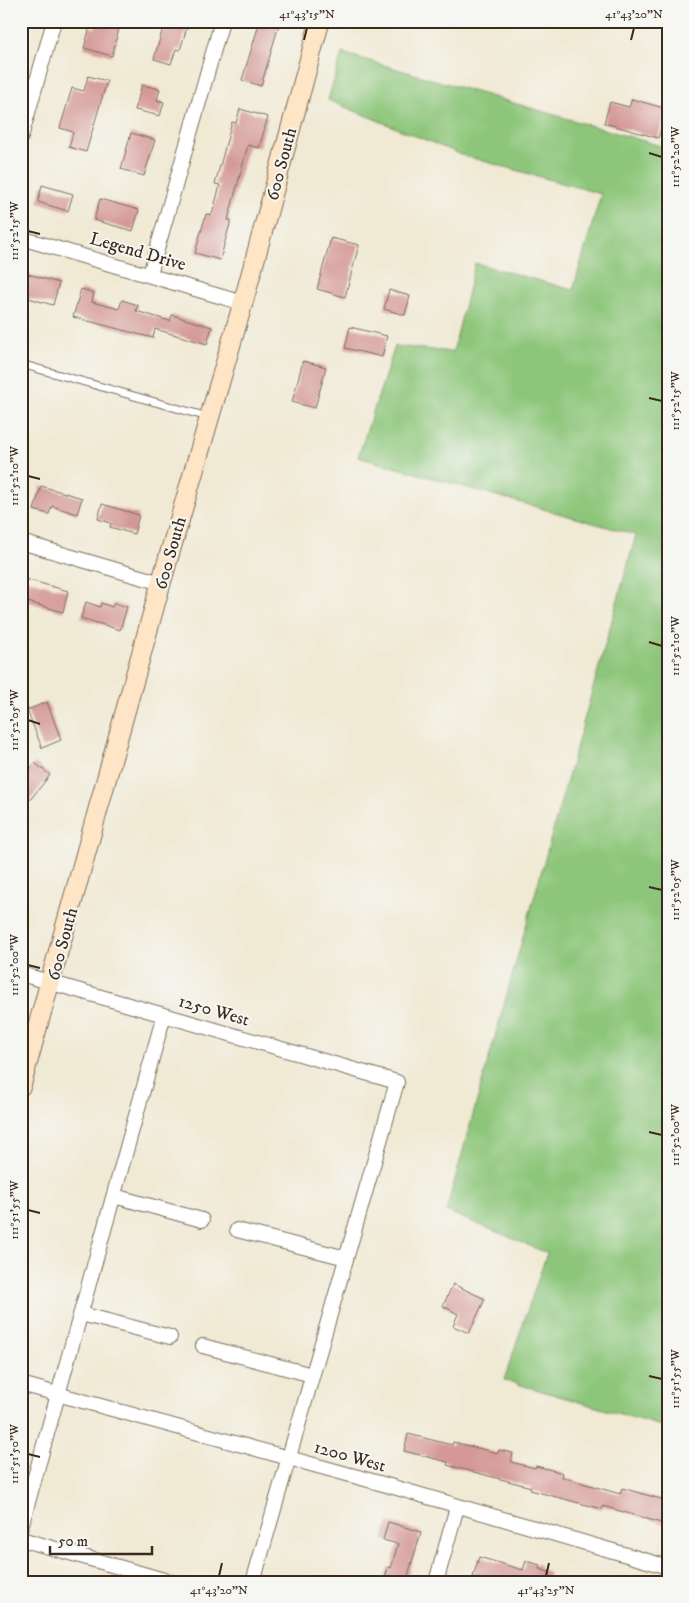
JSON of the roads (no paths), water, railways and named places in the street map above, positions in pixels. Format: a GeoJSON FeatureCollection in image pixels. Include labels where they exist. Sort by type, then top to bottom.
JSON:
{"type":"FeatureCollection","features":[{"type":"Feature","properties":{"kind":"main road","name":"600 South"},"geometry":{"type":"LineString","coordinates":[[21,1086],[161,583],[243,302],[320,21]]}},
{"type":"Feature","properties":{"kind":"street"},"geometry":{"type":"LineString","coordinates":[[21,137],[54,21]]}},
{"type":"Feature","properties":{"kind":"street"},"geometry":{"type":"LineString","coordinates":[[150,274],[222,21]]}},
{"type":"Feature","properties":{"kind":"street","name":"Legend Drive"},"geometry":{"type":"LineString","coordinates":[[21,238],[243,302]]}},
{"type":"Feature","properties":{"kind":"street"},"geometry":{"type":"LineString","coordinates":[[21,542],[161,583]]}},
{"type":"Feature","properties":{"kind":"street","name":"1250 West"},"geometry":{"type":"LineString","coordinates":[[21,974],[397,1082],[346,1258]]}},
{"type":"Feature","properties":{"kind":"street"},"geometry":{"type":"LineString","coordinates":[[21,1527],[164,1015]]}},
{"type":"Feature","properties":{"kind":"street"},"geometry":{"type":"LineString","coordinates":[[114,1196],[202,1220]]}},
{"type":"Feature","properties":{"kind":"street"},"geometry":{"type":"LineString","coordinates":[[237,1230],[346,1258],[253,1582]]}},
{"type":"Feature","properties":{"kind":"street"},"geometry":{"type":"LineString","coordinates":[[81,1314],[170,1337]]}},
{"type":"Feature","properties":{"kind":"street"},"geometry":{"type":"LineString","coordinates":[[203,1346],[312,1375]]}},
{"type":"Feature","properties":{"kind":"street","name":"1200 West"},"geometry":{"type":"LineString","coordinates":[[21,1384],[668,1567]]}},
{"type":"Feature","properties":{"kind":"street"},"geometry":{"type":"LineString","coordinates":[[436,1582],[458,1507]]}},
{"type":"Feature","properties":{"kind":"street"},"geometry":{"type":"LineString","coordinates":[[21,1539],[171,1582]]}},
{"type":"Feature","properties":{"kind":"lane"},"geometry":{"type":"LineString","coordinates":[[21,364],[210,417]]}}]}
